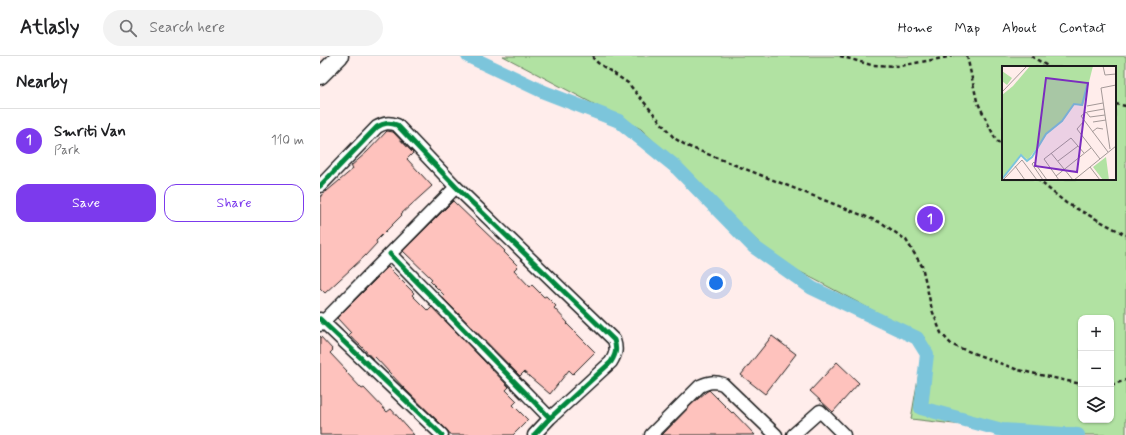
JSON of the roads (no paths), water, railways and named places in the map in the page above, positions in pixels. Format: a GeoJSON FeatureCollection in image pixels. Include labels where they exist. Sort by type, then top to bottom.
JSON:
{"type":"FeatureCollection","features":[{"type":"Feature","properties":{"kind":"street"},"geometry":{"type":"LineString","coordinates":[[320,76],[340,56]]}},
{"type":"Feature","properties":{"kind":"street"},"geometry":{"type":"LineString","coordinates":[[320,186],[377,127],[386,123],[393,123],[397,125],[456,187],[614,340],[617,348],[615,356],[611,362],[550,418],[534,435]]}},
{"type":"Feature","properties":{"kind":"street"},"geometry":{"type":"LineString","coordinates":[[442,435],[321,322],[456,187]]}},
{"type":"Feature","properties":{"kind":"street"},"geometry":{"type":"LineString","coordinates":[[390,254],[550,418]]}},
{"type":"Feature","properties":{"kind":"street"},"geometry":{"type":"LineString","coordinates":[[651,435],[700,386],[708,382],[715,381],[727,388],[776,435]]}},
{"type":"Feature","properties":{"kind":"street"},"geometry":{"type":"LineString","coordinates":[[793,435],[820,411],[844,435]]}},
{"type":"Feature","properties":{"kind":"waterway"},"geometry":{"type":"LineString","coordinates":[[468,56],[544,92],[619,121],[676,167],[754,247],[812,288],[917,338],[927,354],[921,408],[1002,430],[1078,435]]}},
{"type":"Feature","properties":{"kind":"place","name":"Smriti Van"},"geometry":{"type":"Point","coordinates":[930,219]}}]}
